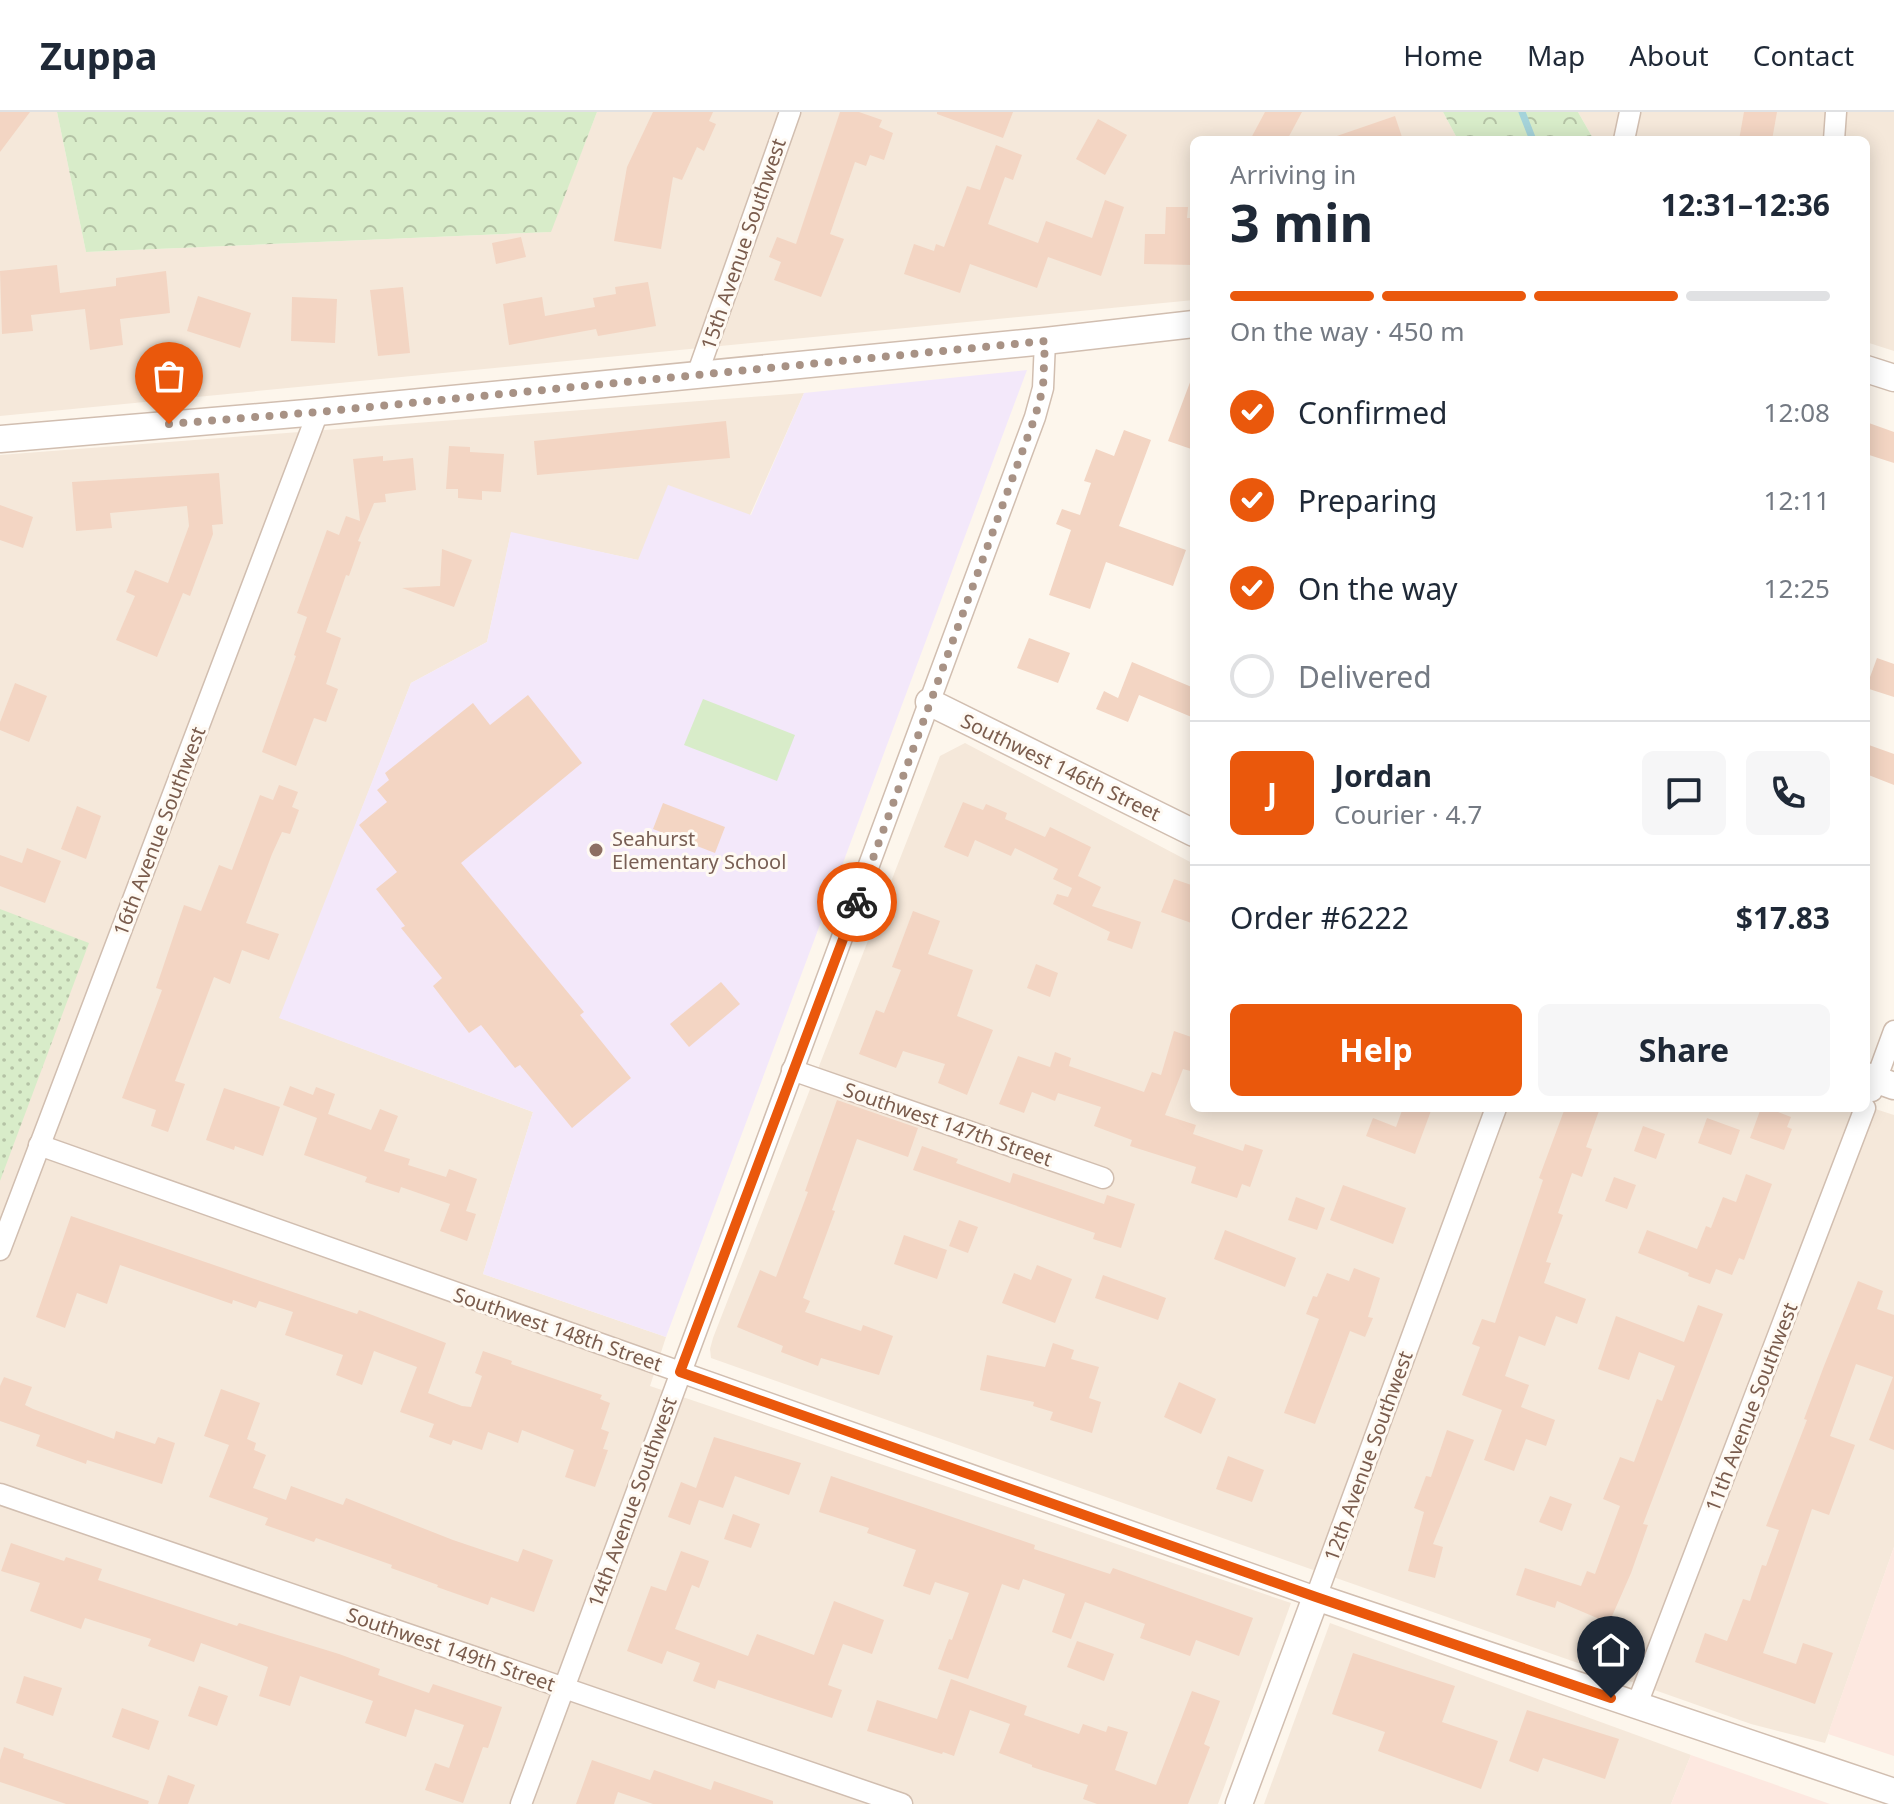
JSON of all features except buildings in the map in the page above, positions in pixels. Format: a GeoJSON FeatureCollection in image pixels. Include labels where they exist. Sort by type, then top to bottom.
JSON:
{"type":"FeatureCollection","features":[{"type":"Feature","properties":{"kind":"street","name":"15th Avenue Southwest"},"geometry":{"type":"LineString","coordinates":[[697,375],[790,112]]}},
{"type":"Feature","properties":{"kind":"street"},"geometry":{"type":"LineString","coordinates":[[1625,136],[1630,112]]}},
{"type":"Feature","properties":{"kind":"street"},"geometry":{"type":"LineString","coordinates":[[1834,136],[1836,112]]}},
{"type":"Feature","properties":{"kind":"street"},"geometry":{"type":"LineString","coordinates":[[0,439],[318,412],[1190,324]]}},
{"type":"Feature","properties":{"kind":"street","name":"14th Avenue Southwest"},"geometry":{"type":"LineString","coordinates":[[521,1804],[1035,417],[1043,388],[1045,341]]}},
{"type":"Feature","properties":{"kind":"street"},"geometry":{"type":"LineString","coordinates":[[1870,370],[1894,378]]}},
{"type":"Feature","properties":{"kind":"street","name":"16th Avenue Southwest"},"geometry":{"type":"LineString","coordinates":[[0,1250],[318,412]]}},
{"type":"Feature","properties":{"kind":"street","name":"Southwest 146th Street"},"geometry":{"type":"LineString","coordinates":[[929,702],[1190,831]]}},
{"type":"Feature","properties":{"kind":"street","name":"11th Avenue Southwest"},"geometry":{"type":"LineString","coordinates":[[1870,1099],[1879,1081],[1894,1031]]}},
{"type":"Feature","properties":{"kind":"street","name":"Southwest 147th Street"},"geometry":{"type":"LineString","coordinates":[[792,1070],[1103,1178]]}},
{"type":"Feature","properties":{"kind":"street","name":"12th Avenue Southwest"},"geometry":{"type":"LineString","coordinates":[[1239,1804],[1495,1112]]}},
{"type":"Feature","properties":{"kind":"street","name":"11th Avenue Southwest"},"geometry":{"type":"LineString","coordinates":[[1636,1707],[1864,1112]]}},
{"type":"Feature","properties":{"kind":"street","name":"Southwest 148th Street"},"geometry":{"type":"LineString","coordinates":[[39,1145],[1316,1597],[1894,1792]]}},
{"type":"Feature","properties":{"kind":"street","name":"Southwest 149th Street"},"geometry":{"type":"LineString","coordinates":[[0,1494],[902,1804]]}},
{"type":"Feature","properties":{"kind":"shaded area"},"geometry":{"type":"Polygon","coordinates":[[[0,112],[57,112],[86,252],[550,232],[597,112],[1443,112],[1456,136],[1190,136],[1190,300],[0,416],[0,112]]]}},
{"type":"Feature","properties":{"kind":"shaded area"},"geometry":{"type":"Polygon","coordinates":[[[1578,112],[1894,112],[1894,351],[1870,343],[1870,136],[1592,136],[1578,112]]]}},
{"type":"Feature","properties":{"kind":"shaded area","name":"Seahurst Elementary School"},"geometry":{"type":"Polygon","coordinates":[[[1027,370],[666,1337],[483,1274],[533,1112],[279,1018],[411,683],[487,642],[511,532],[638,560],[668,485],[751,515],[804,393],[1027,370]]]}},
{"type":"Feature","properties":{"kind":"shaded area"},"geometry":{"type":"Polygon","coordinates":[[[804,393],[750,515],[638,560],[511,533],[487,642],[411,683],[280,1018],[533,1112],[483,1274],[666,1337],[650,1386],[1291,1603],[1218,1804],[0,1804],[0,455],[804,393]]]}},
{"type":"Feature","properties":{"kind":"shaded area"},"geometry":{"type":"Polygon","coordinates":[[[965,743],[1190,862],[1190,1112],[1870,1112],[1870,1107],[1894,1115],[1894,1547],[1825,1743],[1751,1724],[711,1358],[713,1338],[940,756],[965,743]]]}},
{"type":"Feature","properties":{"kind":"shaded area"},"geometry":{"type":"Polygon","coordinates":[[[1894,1547],[1894,1756],[1828,1734],[1894,1547]]]}},
{"type":"Feature","properties":{"kind":"shaded area"},"geometry":{"type":"Polygon","coordinates":[[[1330,1623],[1691,1755],[1671,1804],[1264,1804],[1330,1623]]]}},
{"type":"Feature","properties":{"kind":"shaded area"},"geometry":{"type":"Polygon","coordinates":[[[1691,1755],[1830,1804],[1671,1804],[1691,1755]]]}},
{"type":"Feature","properties":{"kind":"green space"},"geometry":{"type":"Polygon","coordinates":[[[57,112],[597,112],[551,232],[86,252],[57,112]]]}},
{"type":"Feature","properties":{"kind":"green space"},"geometry":{"type":"Polygon","coordinates":[[[1443,112],[1578,112],[1592,136],[1456,136],[1443,112]]]}},
{"type":"Feature","properties":{"kind":"green space"},"geometry":{"type":"Polygon","coordinates":[[[703,699],[795,735],[777,781],[684,745],[703,699]]]}},
{"type":"Feature","properties":{"kind":"green space"},"geometry":{"type":"Polygon","coordinates":[[[0,909],[89,943],[0,1181],[0,909]]]}},
{"type":"Feature","properties":{"kind":"waterway"},"geometry":{"type":"LineString","coordinates":[[1522,112],[1531,136]]}},
{"type":"Feature","properties":{"kind":"way so far"},"geometry":{"type":"LineString","coordinates":[[169,424],[1045,341],[1043,388],[1035,417],[857,902]]}},
{"type":"Feature","properties":{"kind":"place","name":"Seahurst Elementary School"},"geometry":{"type":"Point","coordinates":[596,850]}},
{"type":"Feature","properties":{"kind":"route"},"geometry":{"type":"LineString","coordinates":[[857,902],[680,1372],[1611,1698]]}}]}
